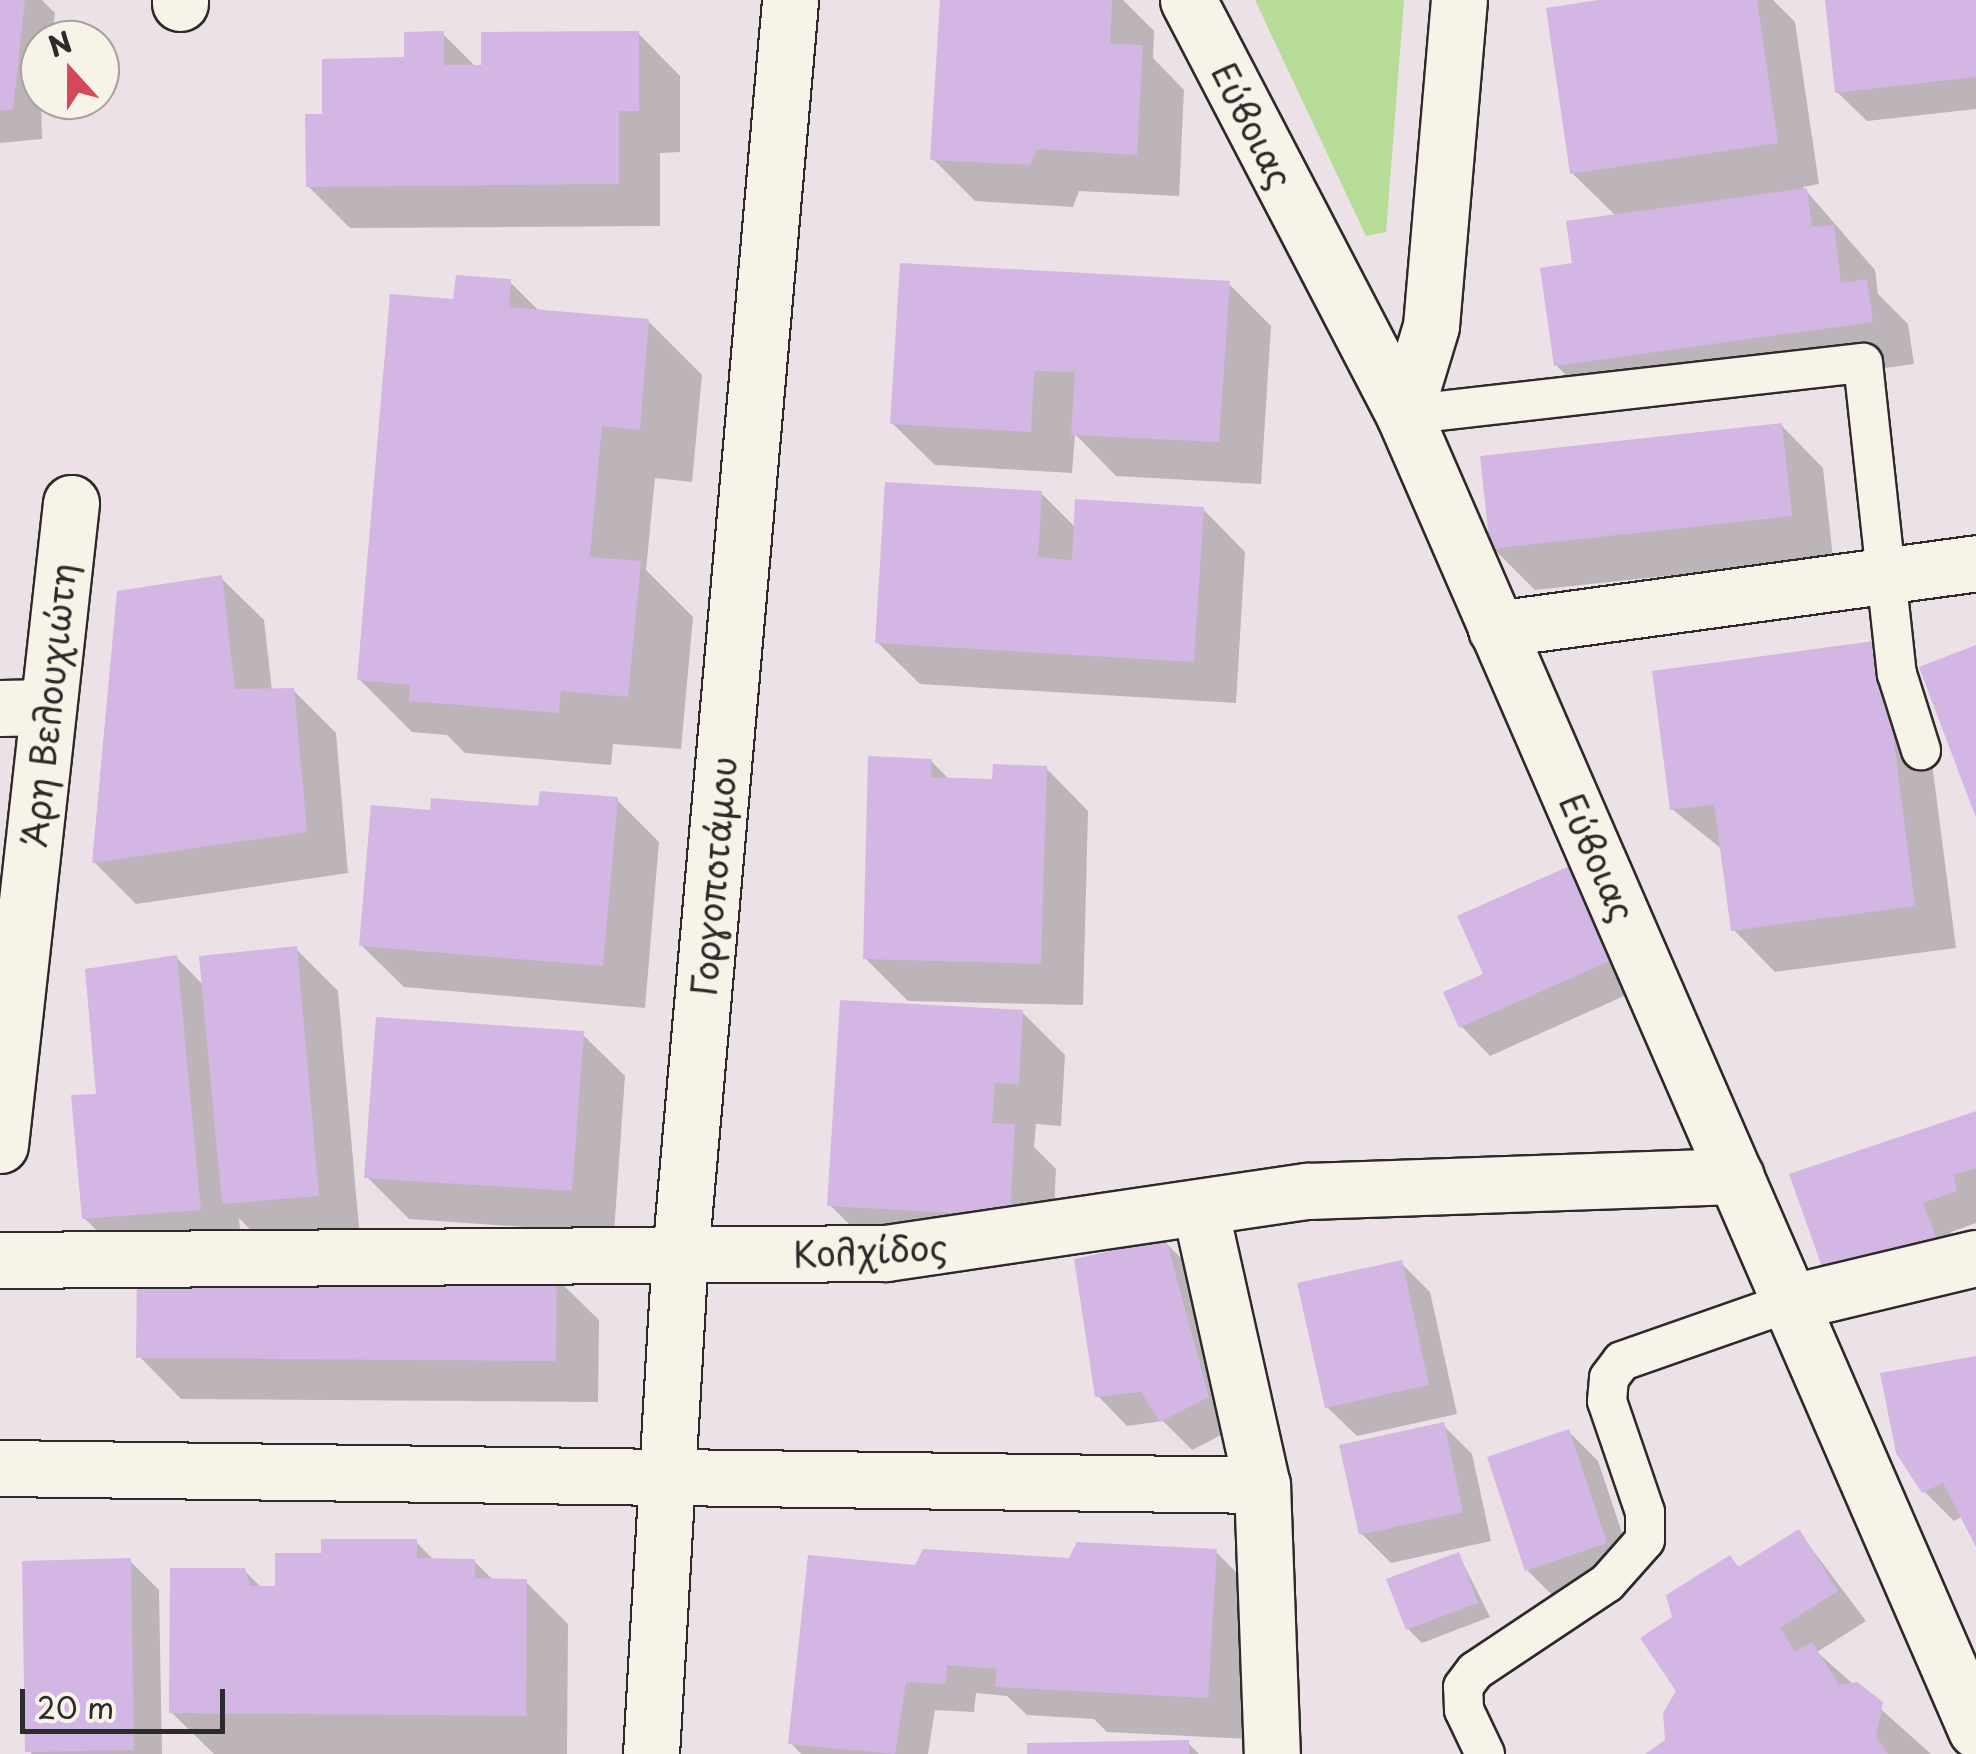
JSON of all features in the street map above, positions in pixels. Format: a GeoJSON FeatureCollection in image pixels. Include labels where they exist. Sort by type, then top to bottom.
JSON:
{"type":"FeatureCollection","features":[{"type":"Feature","properties":{"kind":"street","name":"Γοργοποτάμου"},"geometry":{"type":"LineString","coordinates":[[651,1754],[680,1256],[790,0]]}},
{"type":"Feature","properties":{"kind":"street","name":"Εύβοιας"},"geometry":{"type":"LineString","coordinates":[[1188,0],[1404,415],[1976,1730]]}},
{"type":"Feature","properties":{"kind":"street"},"geometry":{"type":"LineString","coordinates":[[1404,415],[1431,326],[1459,0]]}},
{"type":"Feature","properties":{"kind":"street","name":"Άρη Βελουχιώτη"},"geometry":{"type":"LineString","coordinates":[[0,1145],[24,707],[71,503]]}},
{"type":"Feature","properties":{"kind":"street"},"geometry":{"type":"LineString","coordinates":[[1496,629],[1976,563]]}},
{"type":"Feature","properties":{"kind":"street","name":"Κολχίδος"},"geometry":{"type":"LineString","coordinates":[[0,1260],[680,1256],[943,1249],[1363,1186],[1736,1176]]}},
{"type":"Feature","properties":{"kind":"street"},"geometry":{"type":"LineString","coordinates":[[1201,1213],[1262,1486],[1272,1754]]}},
{"type":"Feature","properties":{"kind":"street"},"geometry":{"type":"LineString","coordinates":[[1788,1303],[1976,1258]]}},
{"type":"Feature","properties":{"kind":"street"},"geometry":{"type":"LineString","coordinates":[[0,1468],[1262,1486]]}},
{"type":"Feature","properties":{"kind":"lane"},"geometry":{"type":"LineString","coordinates":[[1404,415],[1863,364],[1898,674],[1921,750]]}},
{"type":"Feature","properties":{"kind":"lane"},"geometry":{"type":"LineString","coordinates":[[1485,1754],[1464,1710],[1475,1671],[1608,1583],[1644,1540],[1645,1512],[1607,1401],[1609,1378],[1622,1361],[1788,1303]]}},
{"type":"Feature","properties":{"kind":"green space"},"geometry":{"type":"Polygon","coordinates":[[[1255,0],[1404,0],[1386,232],[1366,236],[1255,0]]]}},
{"type":"Feature","properties":{"kind":"building"},"geometry":{"type":"Polygon","coordinates":[[[0,0],[25,0],[13,110],[0,111],[0,0]]]}},
{"type":"Feature","properties":{"kind":"building"},"geometry":{"type":"Polygon","coordinates":[[[940,0],[1112,0],[1110,44],[1143,45],[1137,155],[1037,149],[1030,165],[930,160],[940,0]]]}},
{"type":"Feature","properties":{"kind":"building"},"geometry":{"type":"Polygon","coordinates":[[[1598,0],[1757,0],[1778,143],[1570,174],[1546,8],[1598,0]]]}},
{"type":"Feature","properties":{"kind":"building"},"geometry":{"type":"Polygon","coordinates":[[[1825,0],[1976,0],[1976,77],[1835,93],[1825,0]]]}},
{"type":"Feature","properties":{"kind":"building"},"geometry":{"type":"Polygon","coordinates":[[[444,31],[444,65],[481,65],[481,32],[639,31],[639,111],[619,111],[619,184],[306,187],[305,114],[322,114],[322,59],[404,57],[404,32],[444,31]]]}},
{"type":"Feature","properties":{"kind":"building"},"geometry":{"type":"Polygon","coordinates":[[[1807,188],[1812,227],[1834,225],[1841,283],[1867,279],[1873,322],[1554,366],[1540,268],[1572,263],[1566,221],[1807,188]]]}},
{"type":"Feature","properties":{"kind":"building"},"geometry":{"type":"Polygon","coordinates":[[[900,263],[1230,281],[1219,442],[1071,435],[1075,372],[1034,371],[1031,432],[890,424],[900,263]]]}},
{"type":"Feature","properties":{"kind":"building"},"geometry":{"type":"Polygon","coordinates":[[[456,275],[511,279],[509,307],[649,319],[640,430],[602,426],[590,557],[641,561],[628,697],[561,691],[559,713],[409,701],[410,685],[357,680],[390,294],[453,299],[456,275]]]}},
{"type":"Feature","properties":{"kind":"building"},"geometry":{"type":"Polygon","coordinates":[[[1782,423],[1792,516],[1490,549],[1480,456],[1782,423]]]}},
{"type":"Feature","properties":{"kind":"building"},"geometry":{"type":"Polygon","coordinates":[[[885,482],[1042,491],[1038,557],[1072,560],[1075,499],[1204,507],[1194,662],[875,643],[885,482]]]}},
{"type":"Feature","properties":{"kind":"building"},"geometry":{"type":"Polygon","coordinates":[[[222,575],[235,689],[294,688],[307,832],[92,863],[117,591],[222,575]]]}},
{"type":"Feature","properties":{"kind":"building"},"geometry":{"type":"Polygon","coordinates":[[[1881,640],[1915,906],[1731,931],[1714,804],[1670,810],[1652,671],[1881,640]]]}},
{"type":"Feature","properties":{"kind":"building"},"geometry":{"type":"Polygon","coordinates":[[[1976,645],[1976,818],[1919,667],[1976,645]]]}},
{"type":"Feature","properties":{"kind":"building"},"geometry":{"type":"Polygon","coordinates":[[[868,756],[932,759],[931,777],[992,779],[993,764],[1047,766],[1041,964],[863,959],[868,756]]]}},
{"type":"Feature","properties":{"kind":"building"},"geometry":{"type":"Polygon","coordinates":[[[540,791],[618,797],[603,966],[359,946],[371,805],[430,810],[431,798],[538,806],[540,791]]]}},
{"type":"Feature","properties":{"kind":"building"},"geometry":{"type":"Polygon","coordinates":[[[1574,864],[1616,958],[1459,1028],[1443,992],[1483,974],[1457,916],[1574,864]]]}},
{"type":"Feature","properties":{"kind":"building"},"geometry":{"type":"Polygon","coordinates":[[[297,946],[319,1196],[222,1204],[199,956],[297,946]]]}},
{"type":"Feature","properties":{"kind":"building"},"geometry":{"type":"Polygon","coordinates":[[[177,955],[201,1210],[82,1219],[71,1095],[96,1094],[85,969],[177,955]]]}},
{"type":"Feature","properties":{"kind":"building"},"geometry":{"type":"Polygon","coordinates":[[[840,1000],[1023,1010],[1019,1084],[995,1083],[992,1123],[1015,1124],[1010,1216],[827,1206],[840,1000]]]}},
{"type":"Feature","properties":{"kind":"building"},"geometry":{"type":"Polygon","coordinates":[[[376,1017],[584,1031],[572,1191],[364,1178],[376,1017]]]}},
{"type":"Feature","properties":{"kind":"building"},"geometry":{"type":"Polygon","coordinates":[[[1976,1111],[1976,1168],[1954,1175],[1957,1191],[1923,1203],[1939,1245],[1828,1284],[1789,1174],[1976,1111]]]}},
{"type":"Feature","properties":{"kind":"building"},"geometry":{"type":"Polygon","coordinates":[[[1166,1239],[1209,1397],[1160,1422],[1141,1392],[1095,1397],[1074,1259],[1166,1239]]]}},
{"type":"Feature","properties":{"kind":"building"},"geometry":{"type":"Polygon","coordinates":[[[1402,1260],[1429,1385],[1325,1408],[1297,1283],[1402,1260]]]}},
{"type":"Feature","properties":{"kind":"building"},"geometry":{"type":"Polygon","coordinates":[[[137,1272],[557,1275],[556,1361],[136,1358],[137,1272]]]}},
{"type":"Feature","properties":{"kind":"building"},"geometry":{"type":"Polygon","coordinates":[[[1976,1356],[1976,1547],[1943,1483],[1922,1493],[1896,1453],[1880,1373],[1976,1356]]]}},
{"type":"Feature","properties":{"kind":"building"},"geometry":{"type":"Polygon","coordinates":[[[1444,1422],[1463,1512],[1359,1535],[1339,1445],[1444,1422]]]}},
{"type":"Feature","properties":{"kind":"building"},"geometry":{"type":"Polygon","coordinates":[[[1569,1429],[1607,1543],[1525,1571],[1487,1457],[1569,1429]]]}},
{"type":"Feature","properties":{"kind":"building"},"geometry":{"type":"Polygon","coordinates":[[[1799,1529],[1838,1591],[1780,1628],[1795,1652],[1812,1642],[1839,1685],[1857,1682],[1883,1702],[1876,1737],[1888,1754],[1645,1754],[1665,1740],[1663,1713],[1676,1691],[1640,1638],[1672,1617],[1666,1595],[1730,1555],[1738,1567],[1799,1529]]]}},
{"type":"Feature","properties":{"kind":"building"},"geometry":{"type":"Polygon","coordinates":[[[321,1539],[417,1539],[417,1558],[475,1559],[475,1578],[527,1579],[526,1716],[169,1713],[170,1568],[245,1568],[250,1586],[275,1586],[275,1553],[321,1553],[321,1539]]]}},
{"type":"Feature","properties":{"kind":"building"},"geometry":{"type":"Polygon","coordinates":[[[1077,1542],[1217,1549],[1208,1698],[995,1687],[997,1669],[947,1665],[946,1684],[906,1682],[895,1754],[788,1744],[808,1555],[915,1565],[923,1549],[1069,1558],[1077,1542]]]}},
{"type":"Feature","properties":{"kind":"building"},"geometry":{"type":"Polygon","coordinates":[[[1459,1552],[1478,1603],[1406,1630],[1386,1579],[1459,1552]]]}},
{"type":"Feature","properties":{"kind":"building"},"geometry":{"type":"Polygon","coordinates":[[[131,1558],[134,1750],[25,1752],[22,1561],[131,1558]]]}},
{"type":"Feature","properties":{"kind":"building"},"geometry":{"type":"Polygon","coordinates":[[[1189,1740],[1189,1754],[1027,1754],[1027,1743],[1189,1740]]]}}]}
